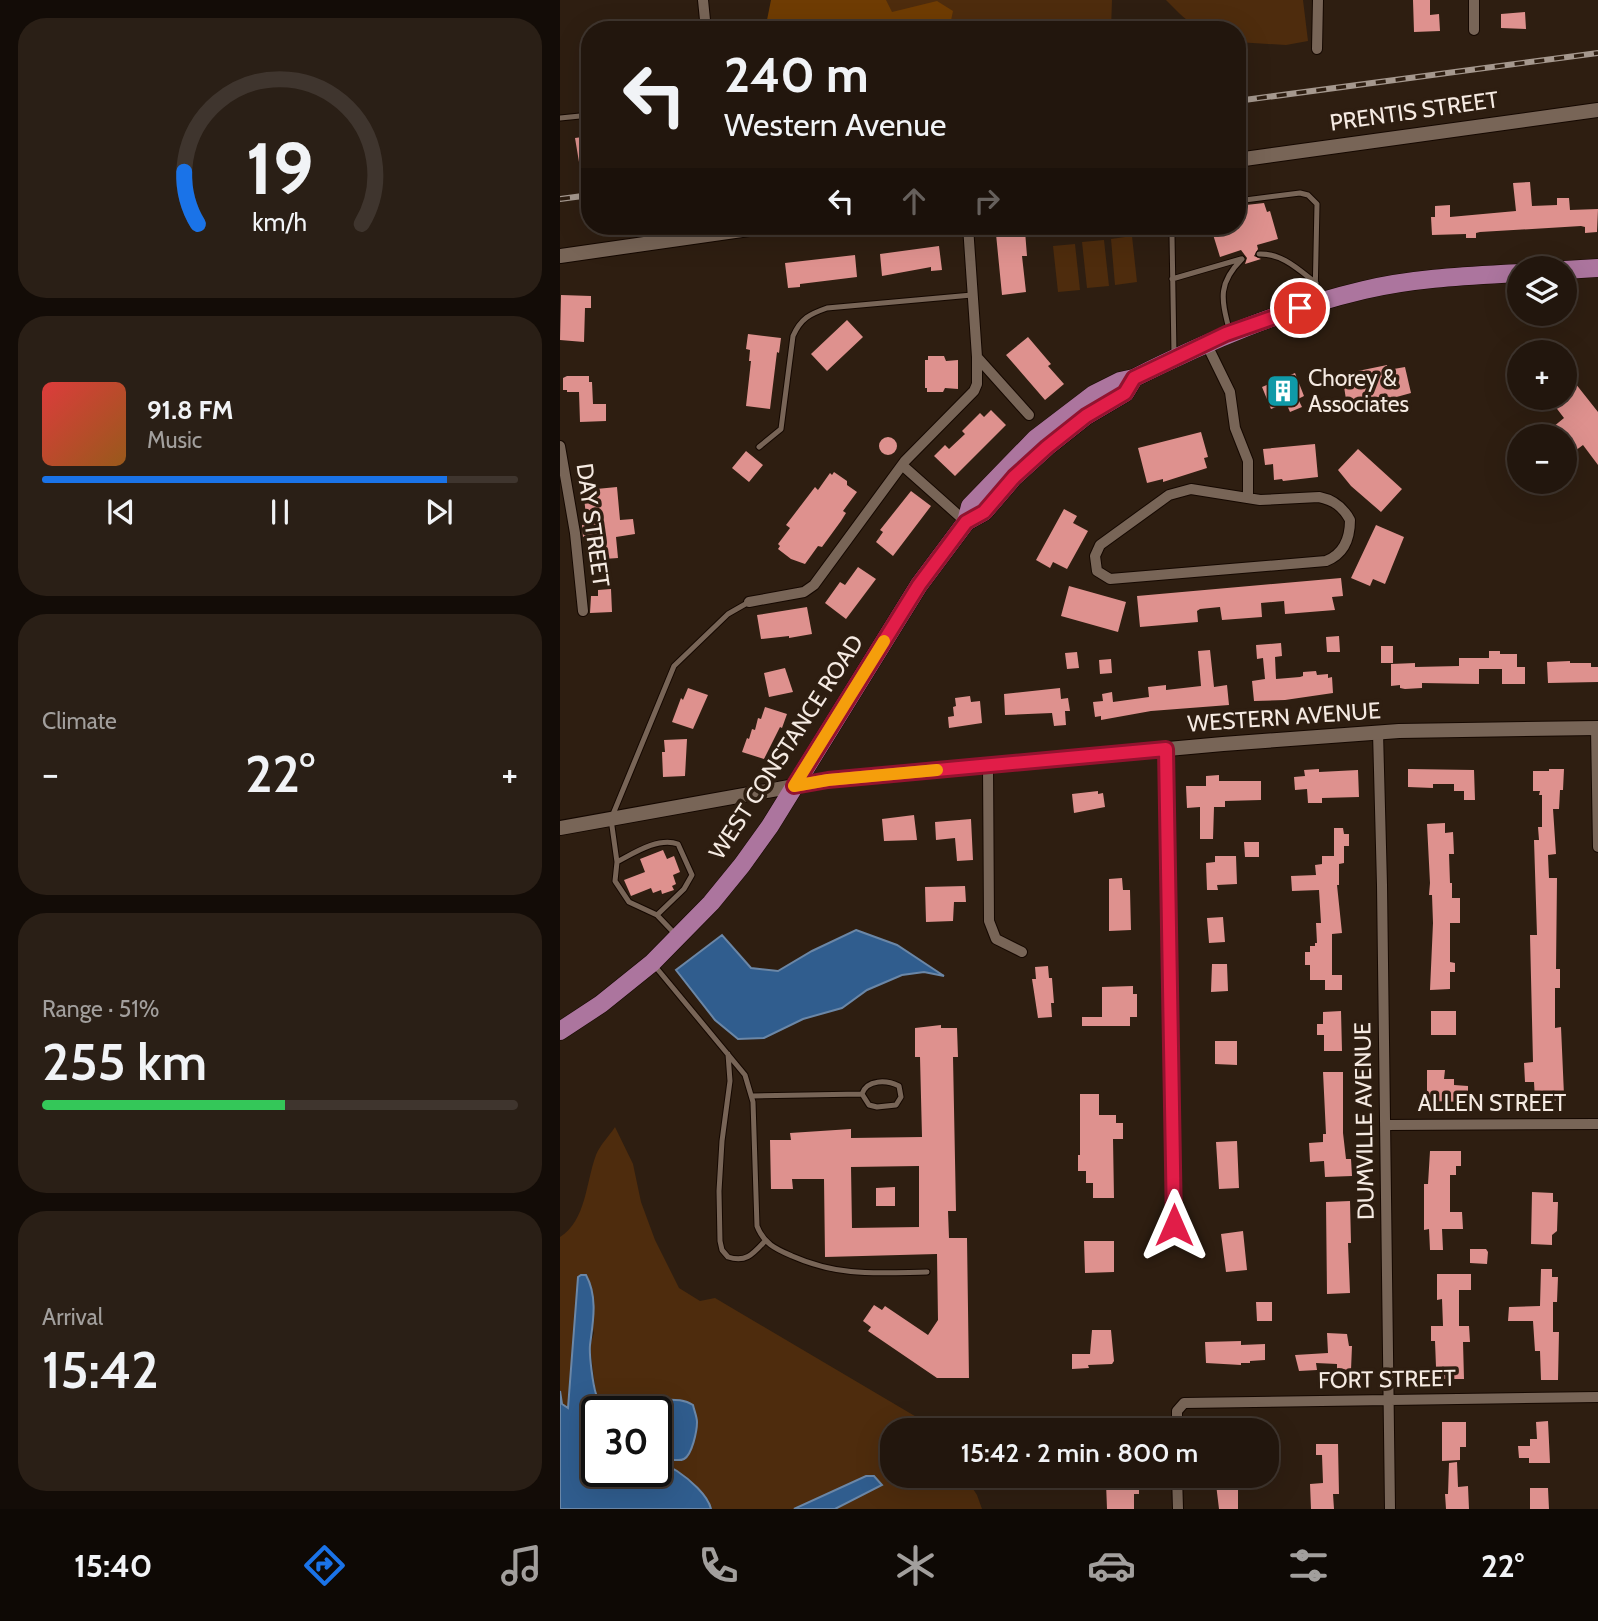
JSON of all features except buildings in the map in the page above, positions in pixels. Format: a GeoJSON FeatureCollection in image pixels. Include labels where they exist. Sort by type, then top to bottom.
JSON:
{"type":"FeatureCollection","features":[{"type":"Feature","properties":{"kind":"main road"},"geometry":{"type":"LineString","coordinates":[[1577,269],[1598,268]]}},
{"type":"Feature","properties":{"kind":"main road","name":"WEST CONSTANCE ROAD"},"geometry":{"type":"LineString","coordinates":[[560,1031],[601,1004],[652,963],[678,938],[742,865],[919,585],[966,522],[970,506],[1035,439],[1094,394],[1230,332],[1314,303],[1365,289],[1409,282],[1507,274]]}},
{"type":"Feature","properties":{"kind":"street"},"geometry":{"type":"LineString","coordinates":[[703,0],[705,21]]}},
{"type":"Feature","properties":{"kind":"street"},"geometry":{"type":"LineString","coordinates":[[1317,49],[1318,0]]}},
{"type":"Feature","properties":{"kind":"street"},"geometry":{"type":"LineString","coordinates":[[1474,0],[1474,30]]}},
{"type":"Feature","properties":{"kind":"street","name":"PRENTIS STREET"},"geometry":{"type":"LineString","coordinates":[[1246,158],[1598,110]]}},
{"type":"Feature","properties":{"kind":"street"},"geometry":{"type":"LineString","coordinates":[[560,256],[707,235]]}},
{"type":"Feature","properties":{"kind":"street"},"geometry":{"type":"LineString","coordinates":[[749,602],[804,593],[814,585],[902,465],[974,391],[977,384],[977,357],[969,235]]}},
{"type":"Feature","properties":{"kind":"street"},"geometry":{"type":"LineString","coordinates":[[1206,342],[1230,392],[1235,428],[1248,461],[1248,498]]}},
{"type":"Feature","properties":{"kind":"street"},"geometry":{"type":"LineString","coordinates":[[977,357],[1030,415]]}},
{"type":"Feature","properties":{"kind":"street","name":"DAY STREET"},"geometry":{"type":"LineString","coordinates":[[560,446],[575,533],[583,611]]}},
{"type":"Feature","properties":{"kind":"street"},"geometry":{"type":"LineString","coordinates":[[902,465],[966,522]]}},
{"type":"Feature","properties":{"kind":"street"},"geometry":{"type":"LineString","coordinates":[[1191,489],[1248,498],[1328,498],[1339,505],[1350,520],[1347,542],[1342,551],[1326,561],[1110,579],[1097,571],[1095,556],[1100,545],[1169,495],[1191,489]]}},
{"type":"Feature","properties":{"kind":"street"},"geometry":{"type":"LineString","coordinates":[[1597,728],[1598,847]]}},
{"type":"Feature","properties":{"kind":"street","name":"WESTERN AVENUE"},"geometry":{"type":"LineString","coordinates":[[560,828],[828,780],[1378,732],[1597,728]]}},
{"type":"Feature","properties":{"kind":"street","name":"DUMVILLE AVENUE"},"geometry":{"type":"LineString","coordinates":[[1378,732],[1390,1509]]}},
{"type":"Feature","properties":{"kind":"street"},"geometry":{"type":"LineString","coordinates":[[1166,749],[1174,1225]]}},
{"type":"Feature","properties":{"kind":"street"},"geometry":{"type":"LineString","coordinates":[[988,766],[989,921],[996,939],[1022,952]]}},
{"type":"Feature","properties":{"kind":"street","name":"ALLEN STREET"},"geometry":{"type":"LineString","coordinates":[[1385,1125],[1598,1124]]}},
{"type":"Feature","properties":{"kind":"street","name":"FORT STREET"},"geometry":{"type":"LineString","coordinates":[[1178,1418],[1178,1408],[1184,1403],[1598,1397]]}},
{"type":"Feature","properties":{"kind":"street"},"geometry":{"type":"LineString","coordinates":[[1177,1488],[1178,1509]]}},
{"type":"Feature","properties":{"kind":"lane"},"geometry":{"type":"LineString","coordinates":[[560,118],[581,116]]}},
{"type":"Feature","properties":{"kind":"lane"},"geometry":{"type":"LineString","coordinates":[[1246,200],[1292,193],[1308,195],[1317,204],[1314,303]]}},
{"type":"Feature","properties":{"kind":"lane"},"geometry":{"type":"LineString","coordinates":[[1172,235],[1174,358]]}},
{"type":"Feature","properties":{"kind":"lane"},"geometry":{"type":"LineString","coordinates":[[1259,254],[1279,258],[1316,283]]}},
{"type":"Feature","properties":{"kind":"lane"},"geometry":{"type":"LineString","coordinates":[[1172,279],[1243,259],[1230,271],[1223,290],[1224,309],[1230,332]]}},
{"type":"Feature","properties":{"kind":"lane"},"geometry":{"type":"LineString","coordinates":[[760,447],[781,429],[783,424],[793,336],[799,322],[810,314],[827,308],[972,295]]}},
{"type":"Feature","properties":{"kind":"lane"},"geometry":{"type":"LineString","coordinates":[[678,938],[657,915],[629,902],[615,881],[617,862],[611,819],[674,666],[727,614],[749,602]]}},
{"type":"Feature","properties":{"kind":"lane"},"geometry":{"type":"LineString","coordinates":[[617,862],[644,847],[673,842],[678,844],[692,875],[684,889],[657,915]]}},
{"type":"Feature","properties":{"kind":"lane"},"geometry":{"type":"LineString","coordinates":[[652,963],[745,1075],[752,1096],[757,1226],[765,1241],[793,1256],[833,1271],[927,1272]]}},
{"type":"Feature","properties":{"kind":"lane"},"geometry":{"type":"LineString","coordinates":[[728,1054],[730,1081],[719,1191],[721,1247],[728,1257],[741,1260],[752,1255],[765,1241]]}},
{"type":"Feature","properties":{"kind":"lane"},"geometry":{"type":"LineString","coordinates":[[889,1082],[899,1086],[901,1097],[896,1105],[877,1108],[869,1105],[862,1094],[863,1089],[870,1084],[889,1082]]}},
{"type":"Feature","properties":{"kind":"lane"},"geometry":{"type":"LineString","coordinates":[[752,1096],[862,1094]]}},
{"type":"Feature","properties":{"kind":"shaded area"},"geometry":{"type":"Polygon","coordinates":[[[771,0],[886,0],[892,12],[937,1],[953,11],[951,21],[767,21],[771,0]]]}},
{"type":"Feature","properties":{"kind":"shaded area"},"geometry":{"type":"Polygon","coordinates":[[[874,0],[1112,0],[1111,21],[855,21],[874,0]]]}},
{"type":"Feature","properties":{"kind":"shaded area"},"geometry":{"type":"Polygon","coordinates":[[[1166,0],[1303,0],[1308,41],[1286,45],[1246,43],[1246,21],[1189,21],[1166,0]]]}},
{"type":"Feature","properties":{"kind":"shaded area"},"geometry":{"type":"Polygon","coordinates":[[[1132,236],[1137,282],[1115,285],[1111,239],[1132,236]]]}},
{"type":"Feature","properties":{"kind":"shaded area"},"geometry":{"type":"Polygon","coordinates":[[[1104,240],[1109,286],[1087,288],[1082,242],[1104,240]]]}},
{"type":"Feature","properties":{"kind":"shaded area"},"geometry":{"type":"Polygon","coordinates":[[[1075,244],[1080,290],[1058,292],[1053,246],[1075,244]]]}},
{"type":"Feature","properties":{"kind":"shaded area"},"geometry":{"type":"Polygon","coordinates":[[[615,1127],[633,1164],[641,1202],[655,1240],[679,1288],[700,1301],[715,1298],[918,1418],[880,1418],[880,1483],[874,1476],[866,1476],[794,1509],[711,1509],[709,1501],[672,1470],[672,1459],[682,1460],[691,1450],[685,1400],[672,1400],[672,1396],[596,1395],[590,1346],[594,1333],[578,1278],[568,1409],[562,1404],[560,1237],[569,1230],[580,1211],[596,1155],[615,1127]]]}},
{"type":"Feature","properties":{"kind":"shaded area"},"geometry":{"type":"Polygon","coordinates":[[[880,1486],[972,1488],[982,1509],[836,1509],[880,1486]]]}},
{"type":"Feature","properties":{"kind":"water"},"geometry":{"type":"Polygon","coordinates":[[[856,930],[897,945],[944,976],[924,972],[902,975],[867,990],[842,1008],[803,1019],[764,1038],[738,1039],[715,1020],[676,970],[722,935],[751,968],[778,971],[856,930]]]}},
{"type":"Feature","properties":{"kind":"water"},"geometry":{"type":"Polygon","coordinates":[[[586,1275],[592,1292],[590,1350],[597,1396],[581,1396],[581,1487],[672,1487],[672,1469],[697,1488],[711,1509],[560,1509],[560,1391],[562,1404],[568,1408],[578,1277],[586,1275]]]}},
{"type":"Feature","properties":{"kind":"water"},"geometry":{"type":"Polygon","coordinates":[[[672,1400],[693,1405],[697,1420],[692,1448],[687,1457],[672,1459],[672,1400]]]}},
{"type":"Feature","properties":{"kind":"water"},"geometry":{"type":"Polygon","coordinates":[[[866,1476],[874,1476],[880,1483],[880,1486],[835,1509],[794,1509],[866,1476]]]}},
{"type":"Feature","properties":{"kind":"railway"},"geometry":{"type":"LineString","coordinates":[[1246,100],[1598,53]]}},
{"type":"Feature","properties":{"kind":"railway"},"geometry":{"type":"LineString","coordinates":[[560,199],[581,196]]}},
{"type":"Feature","properties":{"kind":"slow traffic"},"geometry":{"type":"LineString","coordinates":[[884,641],[794,786],[828,780],[937,770]]}},
{"type":"Feature","properties":{"kind":"place","name":"Chorey & Associates"},"geometry":{"type":"Point","coordinates":[1283,391]}},
{"type":"Feature","properties":{"kind":"route"},"geometry":{"type":"LineString","coordinates":[[1174,1225],[1166,749],[828,780],[794,786],[919,585],[966,522],[984,512],[1014,477],[1047,447],[1086,416],[1125,393],[1134,378],[1226,334],[1300,308]]}}]}
